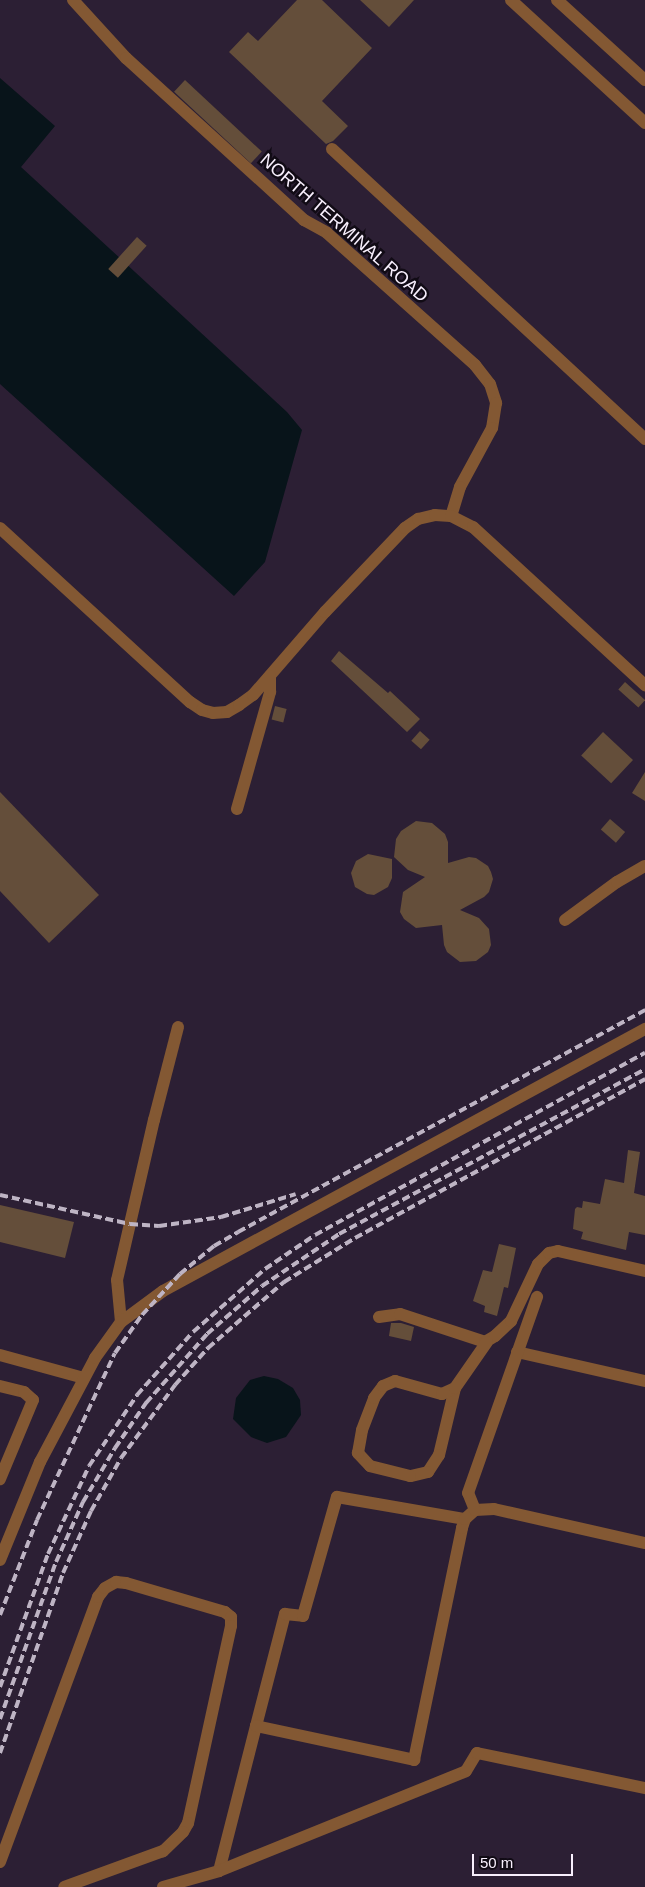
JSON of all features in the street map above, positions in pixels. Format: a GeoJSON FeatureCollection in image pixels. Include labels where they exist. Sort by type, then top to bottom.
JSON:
{"type":"FeatureCollection","features":[{"type":"Feature","properties":{"kind":"street","name":"NORTH TERMINAL ROAD"},"geometry":{"type":"LineString","coordinates":[[74,0],[126,58],[304,220],[327,233],[475,365],[490,384],[496,403],[492,428],[460,487],[451,516]]}},
{"type":"Feature","properties":{"kind":"street"},"geometry":{"type":"LineString","coordinates":[[511,0],[645,123]]}},
{"type":"Feature","properties":{"kind":"street"},"geometry":{"type":"LineString","coordinates":[[557,0],[645,80]]}},
{"type":"Feature","properties":{"kind":"street"},"geometry":{"type":"LineString","coordinates":[[332,148],[645,439]]}},
{"type":"Feature","properties":{"kind":"street"},"geometry":{"type":"LineString","coordinates":[[0,528],[190,702],[202,710],[213,714],[227,712],[239,706],[270,676],[405,528],[418,518],[435,515],[451,516],[473,527],[645,685]]}},
{"type":"Feature","properties":{"kind":"street"},"geometry":{"type":"LineString","coordinates":[[237,809],[270,692],[270,676]]}},
{"type":"Feature","properties":{"kind":"street"},"geometry":{"type":"LineString","coordinates":[[565,920],[617,882],[645,866]]}},
{"type":"Feature","properties":{"kind":"street"},"geometry":{"type":"LineString","coordinates":[[121,1322],[117,1280],[178,1027]]}},
{"type":"Feature","properties":{"kind":"street"},"geometry":{"type":"LineString","coordinates":[[0,1560],[40,1462],[103,1345],[121,1322],[163,1291],[645,1029]]}},
{"type":"Feature","properties":{"kind":"street"},"geometry":{"type":"LineString","coordinates":[[455,1388],[442,1394],[395,1381],[383,1386],[374,1398],[362,1430],[358,1453],[370,1466],[410,1476],[428,1472],[439,1455],[455,1388],[487,1342],[511,1320],[538,1264],[549,1253],[558,1251],[645,1271]]}},
{"type":"Feature","properties":{"kind":"street"},"geometry":{"type":"LineString","coordinates":[[475,1510],[468,1493],[537,1297]]}},
{"type":"Feature","properties":{"kind":"street"},"geometry":{"type":"LineString","coordinates":[[379,1316],[400,1314],[477,1341],[487,1342]]}},
{"type":"Feature","properties":{"kind":"street"},"geometry":{"type":"LineString","coordinates":[[517,1352],[645,1381]]}},
{"type":"Feature","properties":{"kind":"street"},"geometry":{"type":"LineString","coordinates":[[0,1356],[84,1378]]}},
{"type":"Feature","properties":{"kind":"street"},"geometry":{"type":"LineString","coordinates":[[0,1386],[24,1392],[33,1400],[0,1479]]}},
{"type":"Feature","properties":{"kind":"street"},"geometry":{"type":"LineString","coordinates":[[218,1872],[285,1614],[303,1616],[337,1497],[465,1520]]}},
{"type":"Feature","properties":{"kind":"street"},"geometry":{"type":"LineString","coordinates":[[256,1726],[414,1760],[462,1528],[465,1520],[475,1510],[494,1509],[645,1543]]}},
{"type":"Feature","properties":{"kind":"street"},"geometry":{"type":"LineString","coordinates":[[0,1862],[94,1606],[105,1588],[116,1582],[126,1583],[225,1612],[231,1617],[231,1626],[188,1823],[183,1832],[163,1851],[64,1887]]}},
{"type":"Feature","properties":{"kind":"street"},"geometry":{"type":"LineString","coordinates":[[163,1887],[218,1872],[466,1771],[477,1753],[645,1788]]}},
{"type":"Feature","properties":{"kind":"shaded area"},"geometry":{"type":"Polygon","coordinates":[[[0,78],[55,126],[21,167],[287,412],[302,430],[265,562],[234,596],[0,384],[0,78]]]}},
{"type":"Feature","properties":{"kind":"shaded area"},"geometry":{"type":"Polygon","coordinates":[[[264,1376],[278,1379],[293,1388],[300,1400],[301,1415],[286,1437],[267,1443],[251,1437],[233,1419],[236,1398],[250,1380],[264,1376]]]}},
{"type":"Feature","properties":{"kind":"building"},"geometry":{"type":"Polygon","coordinates":[[[297,0],[322,0],[372,48],[322,101],[348,126],[333,141],[326,144],[229,52],[248,32],[258,41],[297,0]]]}},
{"type":"Feature","properties":{"kind":"building"},"geometry":{"type":"Polygon","coordinates":[[[360,0],[414,0],[389,27],[360,0]]]}},
{"type":"Feature","properties":{"kind":"building"},"geometry":{"type":"Polygon","coordinates":[[[185,80],[262,152],[251,163],[174,92],[185,80]]]}},
{"type":"Feature","properties":{"kind":"building"},"geometry":{"type":"Polygon","coordinates":[[[137,237],[147,246],[118,278],[108,269],[137,237]]]}},
{"type":"Feature","properties":{"kind":"building"},"geometry":{"type":"Polygon","coordinates":[[[339,651],[388,693],[390,691],[420,719],[407,732],[331,661],[339,651]]]}},
{"type":"Feature","properties":{"kind":"building"},"geometry":{"type":"Polygon","coordinates":[[[625,682],[645,700],[638,707],[618,689],[625,682]]]}},
{"type":"Feature","properties":{"kind":"building"},"geometry":{"type":"Polygon","coordinates":[[[275,706],[287,709],[283,722],[272,720],[275,706]]]}},
{"type":"Feature","properties":{"kind":"building"},"geometry":{"type":"Polygon","coordinates":[[[420,731],[430,740],[421,749],[411,741],[420,731]]]}},
{"type":"Feature","properties":{"kind":"building"},"geometry":{"type":"Polygon","coordinates":[[[603,732],[633,760],[611,783],[581,755],[603,732]]]}},
{"type":"Feature","properties":{"kind":"building"},"geometry":{"type":"Polygon","coordinates":[[[645,772],[645,801],[632,793],[645,772]]]}},
{"type":"Feature","properties":{"kind":"building"},"geometry":{"type":"Polygon","coordinates":[[[0,792],[99,895],[49,943],[0,891],[0,792]]]}},
{"type":"Feature","properties":{"kind":"building"},"geometry":{"type":"Polygon","coordinates":[[[610,819],[625,832],[616,843],[601,830],[610,819]]]}},
{"type":"Feature","properties":{"kind":"building"},"geometry":{"type":"Polygon","coordinates":[[[416,821],[432,823],[445,834],[448,842],[448,863],[469,857],[476,858],[488,866],[491,872],[493,879],[489,892],[484,897],[460,910],[479,918],[489,929],[491,945],[488,952],[476,961],[460,962],[447,952],[444,945],[442,925],[416,928],[404,919],[400,912],[403,892],[425,877],[408,870],[394,857],[396,839],[401,831],[416,821]]]}},
{"type":"Feature","properties":{"kind":"building"},"geometry":{"type":"Polygon","coordinates":[[[368,854],[392,859],[392,878],[388,887],[374,895],[367,894],[355,887],[351,873],[356,861],[368,854]]]}},
{"type":"Feature","properties":{"kind":"building"},"geometry":{"type":"Polygon","coordinates":[[[628,1150],[640,1152],[634,1193],[645,1196],[645,1235],[629,1232],[626,1250],[581,1239],[583,1232],[573,1229],[575,1209],[577,1207],[582,1208],[583,1201],[600,1204],[605,1179],[624,1183],[628,1150]]]}},
{"type":"Feature","properties":{"kind":"building"},"geometry":{"type":"Polygon","coordinates":[[[0,1205],[74,1222],[65,1258],[0,1242],[0,1205]]]}},
{"type":"Feature","properties":{"kind":"building"},"geometry":{"type":"Polygon","coordinates":[[[499,1244],[516,1248],[508,1288],[504,1287],[497,1316],[484,1312],[485,1306],[473,1301],[483,1270],[492,1272],[499,1244]]]}},
{"type":"Feature","properties":{"kind":"building"},"geometry":{"type":"Polygon","coordinates":[[[391,1323],[401,1323],[414,1327],[411,1341],[389,1336],[391,1323]]]}},
{"type":"Feature","properties":{"kind":"railway"},"geometry":{"type":"LineString","coordinates":[[0,1615],[37,1520],[115,1353],[142,1315],[180,1274],[214,1246],[238,1232],[645,1010]]}},
{"type":"Feature","properties":{"kind":"railway"},"geometry":{"type":"LineString","coordinates":[[0,1687],[48,1554],[89,1466],[137,1395],[193,1332],[265,1269],[315,1235],[645,1053]]}},
{"type":"Feature","properties":{"kind":"railway"},"geometry":{"type":"LineString","coordinates":[[0,1719],[56,1562],[83,1502],[115,1448],[146,1403],[207,1334],[262,1286],[339,1234],[645,1069]]}},
{"type":"Feature","properties":{"kind":"railway"},"geometry":{"type":"LineString","coordinates":[[0,1753],[63,1573],[91,1511],[121,1458],[175,1385],[208,1348],[284,1282],[355,1238],[645,1079]]}},
{"type":"Feature","properties":{"kind":"railway"},"geometry":{"type":"LineString","coordinates":[[0,1195],[130,1224],[159,1226],[221,1217],[296,1194]]}}]}
